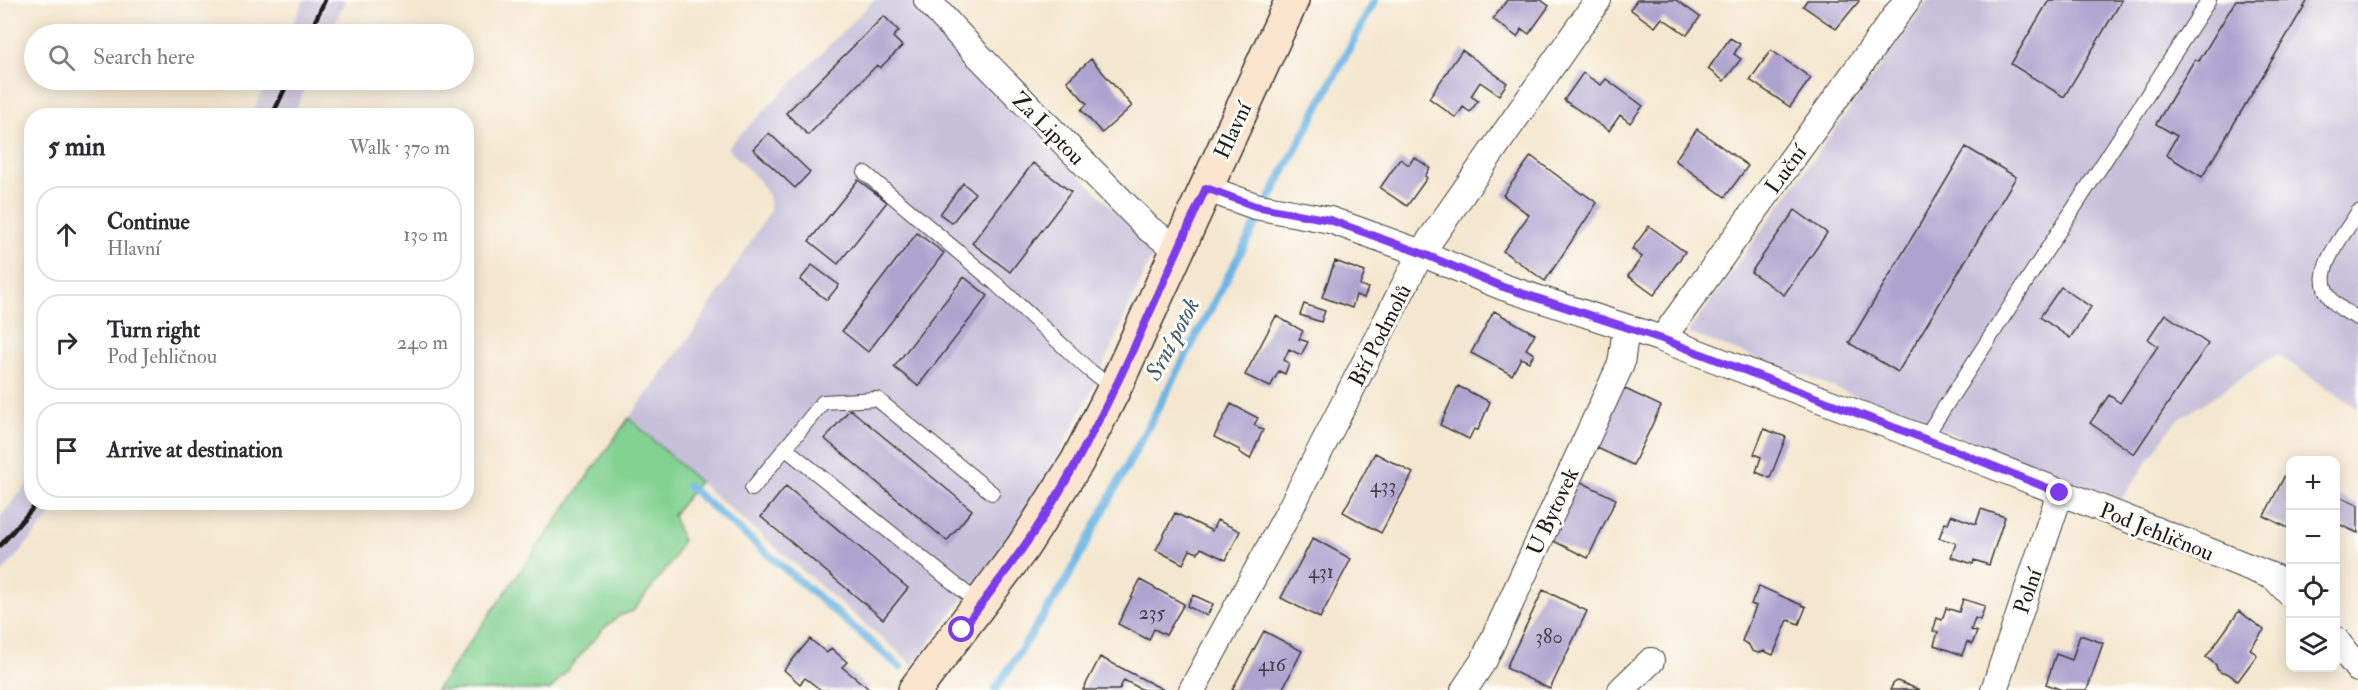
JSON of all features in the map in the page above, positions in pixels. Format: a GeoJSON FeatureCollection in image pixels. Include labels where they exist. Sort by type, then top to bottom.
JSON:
{"type":"FeatureCollection","features":[{"type":"Feature","properties":{"kind":"street","name":"Za Liptou"},"geometry":{"type":"LineString","coordinates":[[927,0],[1149,229],[1178,249]]}},
{"type":"Feature","properties":{"kind":"street","name":"Hlavní"},"geometry":{"type":"LineString","coordinates":[[915,690],[981,605],[1063,487],[1114,389],[1292,0]]}},
{"type":"Feature","properties":{"kind":"street","name":"Bří Podmolů"},"geometry":{"type":"LineString","coordinates":[[1192,690],[1286,517],[1421,253],[1598,0]]}},
{"type":"Feature","properties":{"kind":"street","name":"Luční"},"geometry":{"type":"LineString","coordinates":[[1662,339],[1907,0]]}},
{"type":"Feature","properties":{"kind":"street","name":"Pod Jehličnou"},"geometry":{"type":"LineString","coordinates":[[1206,188],[1255,206],[1330,220],[1421,253],[1503,287],[1662,339],[2274,577],[2286,590]]}},
{"type":"Feature","properties":{"kind":"street","name":"U Bytovek"},"geometry":{"type":"LineString","coordinates":[[1464,690],[1484,660],[1621,364],[1626,328]]}},
{"type":"Feature","properties":{"kind":"street","name":"Polní"},"geometry":{"type":"LineString","coordinates":[[1994,690],[2060,493]]}},
{"type":"Feature","properties":{"kind":"street"},"geometry":{"type":"LineString","coordinates":[[2340,645],[2358,669]]}},
{"type":"Feature","properties":{"kind":"street"},"geometry":{"type":"LineString","coordinates":[[1621,690],[1651,661]]}},
{"type":"Feature","properties":{"kind":"lane"},"geometry":{"type":"LineString","coordinates":[[1924,439],[2209,0]]}},
{"type":"Feature","properties":{"kind":"lane"},"geometry":{"type":"LineString","coordinates":[[865,173],[995,283],[1089,370],[1114,389]]}},
{"type":"Feature","properties":{"kind":"lane"},"geometry":{"type":"LineString","coordinates":[[2358,212],[2328,261],[2322,280],[2328,297],[2343,311],[2358,318]]}},
{"type":"Feature","properties":{"kind":"lane"},"geometry":{"type":"LineString","coordinates":[[752,489],[823,402],[877,399],[992,493]]}},
{"type":"Feature","properties":{"kind":"lane"},"geometry":{"type":"LineString","coordinates":[[785,448],[981,605]]}},
{"type":"Feature","properties":{"kind":"shaded area"},"geometry":{"type":"Polygon","coordinates":[[[304,0],[345,0],[334,24],[293,24],[304,0]]]}},
{"type":"Feature","properties":{"kind":"shaded area"},"geometry":{"type":"Polygon","coordinates":[[[874,0],[913,0],[1154,252],[1092,390],[1035,502],[913,665],[699,482],[629,418],[693,332],[770,211],[768,196],[759,180],[727,148],[874,0]]]}},
{"type":"Feature","properties":{"kind":"shaded area"},"geometry":{"type":"Polygon","coordinates":[[[1928,0],[2358,0],[2358,409],[2277,354],[2174,423],[2121,500],[1790,370],[1688,333],[1928,0]]]}},
{"type":"Feature","properties":{"kind":"shaded area"},"geometry":{"type":"Polygon","coordinates":[[[263,90],[304,90],[296,108],[254,108],[263,90]]]}},
{"type":"Feature","properties":{"kind":"shaded area"},"geometry":{"type":"Polygon","coordinates":[[[24,488],[24,510],[56,510],[0,575],[0,517],[24,488]]]}},
{"type":"Feature","properties":{"kind":"green space"},"geometry":{"type":"Polygon","coordinates":[[[629,418],[699,482],[673,515],[682,540],[673,560],[633,611],[619,616],[603,629],[550,690],[436,690],[629,418]]]}},
{"type":"Feature","properties":{"kind":"building"},"geometry":{"type":"Polygon","coordinates":[[[1507,0],[1541,0],[1549,6],[1529,34],[1522,29],[1517,37],[1493,19],[1507,0]]]}},
{"type":"Feature","properties":{"kind":"building"},"geometry":{"type":"Polygon","coordinates":[[[1637,0],[1676,0],[1700,17],[1687,35],[1662,18],[1655,27],[1630,9],[1637,0]]]}},
{"type":"Feature","properties":{"kind":"building"},"geometry":{"type":"Polygon","coordinates":[[[1807,0],[1859,1],[1836,29],[1803,6],[1807,0]]]}},
{"type":"Feature","properties":{"kind":"building"},"geometry":{"type":"Polygon","coordinates":[[[2049,0],[2122,0],[2064,97],[2011,64],[2049,0]]]}},
{"type":"Feature","properties":{"kind":"building"},"geometry":{"type":"Polygon","coordinates":[[[2236,0],[2308,0],[2202,177],[2166,155],[2177,136],[2156,124],[2195,59],[2199,61],[2236,0]]]}},
{"type":"Feature","properties":{"kind":"building"},"geometry":{"type":"Polygon","coordinates":[[[884,16],[899,31],[893,37],[902,46],[880,68],[877,65],[808,135],[786,113],[884,16]]]}},
{"type":"Feature","properties":{"kind":"building"},"geometry":{"type":"Polygon","coordinates":[[[1730,38],[1740,44],[1734,54],[1741,59],[1724,81],[1708,69],[1730,38]]]}},
{"type":"Feature","properties":{"kind":"building"},"geometry":{"type":"Polygon","coordinates":[[[1462,50],[1507,83],[1499,95],[1480,82],[1471,96],[1478,101],[1470,112],[1463,107],[1456,118],[1429,98],[1462,50]]]}},
{"type":"Feature","properties":{"kind":"building"},"geometry":{"type":"Polygon","coordinates":[[[1771,50],[1811,78],[1790,107],[1750,80],[1771,50]]]}},
{"type":"Feature","properties":{"kind":"building"},"geometry":{"type":"Polygon","coordinates":[[[1091,59],[1132,106],[1102,133],[1081,110],[1087,104],[1067,81],[1091,59]]]}},
{"type":"Feature","properties":{"kind":"building"},"geometry":{"type":"Polygon","coordinates":[[[1583,73],[1601,85],[1606,79],[1643,106],[1630,123],[1620,115],[1609,131],[1564,100],[1583,73]]]}},
{"type":"Feature","properties":{"kind":"building"},"geometry":{"type":"Polygon","coordinates":[[[1697,129],[1748,166],[1725,197],[1675,160],[1697,129]]]}},
{"type":"Feature","properties":{"kind":"building"},"geometry":{"type":"Polygon","coordinates":[[[769,133],[810,172],[795,188],[753,149],[769,133]]]}},
{"type":"Feature","properties":{"kind":"building"},"geometry":{"type":"Polygon","coordinates":[[[1966,147],[2016,177],[1898,372],[1849,343],[1966,147]]]}},
{"type":"Feature","properties":{"kind":"building"},"geometry":{"type":"Polygon","coordinates":[[[1531,156],[1597,203],[1545,281],[1503,251],[1529,215],[1503,195],[1531,156]]]}},
{"type":"Feature","properties":{"kind":"building"},"geometry":{"type":"Polygon","coordinates":[[[1414,157],[1430,168],[1425,176],[1427,178],[1407,206],[1380,188],[1400,159],[1409,165],[1414,157]]]}},
{"type":"Feature","properties":{"kind":"building"},"geometry":{"type":"Polygon","coordinates":[[[1033,163],[1071,192],[1010,272],[972,243],[1033,163]]]}},
{"type":"Feature","properties":{"kind":"building"},"geometry":{"type":"Polygon","coordinates":[[[858,180],[887,202],[838,264],[809,241],[858,180]]]}},
{"type":"Feature","properties":{"kind":"building"},"geometry":{"type":"Polygon","coordinates":[[[963,183],[975,193],[952,223],[940,214],[963,183]]]}},
{"type":"Feature","properties":{"kind":"building"},"geometry":{"type":"Polygon","coordinates":[[[1795,210],[1827,233],[1784,295],[1751,272],[1795,210]]]}},
{"type":"Feature","properties":{"kind":"building"},"geometry":{"type":"Polygon","coordinates":[[[1649,226],[1685,252],[1654,295],[1628,276],[1642,257],[1632,249],[1649,226]]]}},
{"type":"Feature","properties":{"kind":"building"},"geometry":{"type":"Polygon","coordinates":[[[917,233],[944,253],[868,352],[842,331],[917,233]]]}},
{"type":"Feature","properties":{"kind":"building"},"geometry":{"type":"Polygon","coordinates":[[[1335,261],[1365,272],[1360,285],[1368,288],[1364,298],[1356,295],[1352,308],[1322,297],[1335,261]]]}},
{"type":"Feature","properties":{"kind":"building"},"geometry":{"type":"Polygon","coordinates":[[[812,265],[839,285],[827,300],[800,280],[812,265]]]}},
{"type":"Feature","properties":{"kind":"building"},"geometry":{"type":"Polygon","coordinates":[[[964,277],[988,296],[918,386],[894,367],[964,277]]]}},
{"type":"Feature","properties":{"kind":"building"},"geometry":{"type":"Polygon","coordinates":[[[2061,287],[2091,307],[2070,338],[2040,317],[2061,287]]]}},
{"type":"Feature","properties":{"kind":"building"},"geometry":{"type":"Polygon","coordinates":[[[1304,304],[1325,311],[1321,322],[1300,315],[1304,304]]]}},
{"type":"Feature","properties":{"kind":"building"},"geometry":{"type":"Polygon","coordinates":[[[1494,311],[1535,334],[1526,349],[1534,354],[1529,362],[1521,358],[1512,375],[1471,353],[1494,311]]]}},
{"type":"Feature","properties":{"kind":"building"},"geometry":{"type":"Polygon","coordinates":[[[2165,314],[2208,344],[2134,454],[2090,423],[2109,395],[2120,403],[2158,346],[2148,339],[2165,314]]]}},
{"type":"Feature","properties":{"kind":"building"},"geometry":{"type":"Polygon","coordinates":[[[1276,316],[1303,331],[1299,339],[1308,342],[1301,355],[1289,349],[1284,360],[1289,363],[1285,374],[1279,371],[1270,387],[1245,375],[1276,316]]]}},
{"type":"Feature","properties":{"kind":"building"},"geometry":{"type":"Polygon","coordinates":[[[1458,386],[1490,402],[1478,430],[1474,429],[1469,439],[1440,425],[1458,386]]]}},
{"type":"Feature","properties":{"kind":"building"},"geometry":{"type":"Polygon","coordinates":[[[1621,387],[1661,406],[1633,465],[1593,446],[1621,387]]]}},
{"type":"Feature","properties":{"kind":"building"},"geometry":{"type":"Polygon","coordinates":[[[1231,404],[1258,418],[1254,425],[1263,430],[1250,459],[1239,452],[1240,450],[1214,437],[1231,404]]]}},
{"type":"Feature","properties":{"kind":"building"},"geometry":{"type":"Polygon","coordinates":[[[850,409],[972,510],[947,541],[825,439],[850,409]]]}},
{"type":"Feature","properties":{"kind":"building"},"geometry":{"type":"Polygon","coordinates":[[[1764,429],[1786,437],[1770,478],[1756,472],[1761,457],[1754,454],[1764,429]]]}},
{"type":"Feature","properties":{"kind":"building"},"geometry":{"type":"Polygon","coordinates":[[[1375,453],[1413,473],[1381,533],[1343,512],[1375,453]]]}},
{"type":"Feature","properties":{"kind":"building"},"geometry":{"type":"Polygon","coordinates":[[[2286,473],[2286,527],[2264,516],[2286,473]]]}},
{"type":"Feature","properties":{"kind":"building"},"geometry":{"type":"Polygon","coordinates":[[[1577,480],[1616,499],[1588,558],[1549,539],[1577,480]]]}},
{"type":"Feature","properties":{"kind":"building"},"geometry":{"type":"Polygon","coordinates":[[[786,486],[908,588],[883,619],[761,517],[786,486]]]}},
{"type":"Feature","properties":{"kind":"building"},"geometry":{"type":"Polygon","coordinates":[[[2340,497],[2358,505],[2358,533],[2340,525],[2340,497]]]}},
{"type":"Feature","properties":{"kind":"building"},"geometry":{"type":"Polygon","coordinates":[[[1981,509],[2005,517],[1989,565],[1974,560],[1973,564],[1951,557],[1956,543],[1939,538],[1945,523],[1948,524],[1951,515],[1976,524],[1981,509]]]}},
{"type":"Feature","properties":{"kind":"building"},"geometry":{"type":"Polygon","coordinates":[[[1175,513],[1212,531],[1217,520],[1240,531],[1226,560],[1201,548],[1198,553],[1190,550],[1183,564],[1156,550],[1175,513]]]}},
{"type":"Feature","properties":{"kind":"building"},"geometry":{"type":"Polygon","coordinates":[[[1313,538],[1351,559],[1320,618],[1281,598],[1313,538]]]}},
{"type":"Feature","properties":{"kind":"building"},"geometry":{"type":"Polygon","coordinates":[[[1140,580],[1184,604],[1166,635],[1154,629],[1149,640],[1118,624],[1140,580]]]}},
{"type":"Feature","properties":{"kind":"building"},"geometry":{"type":"Polygon","coordinates":[[[1759,586],[1806,607],[1799,624],[1788,620],[1773,655],[1764,651],[1758,653],[1752,651],[1749,645],[1742,641],[1756,606],[1751,604],[1759,586]]]}},
{"type":"Feature","properties":{"kind":"building"},"geometry":{"type":"Polygon","coordinates":[[[1543,590],[1587,611],[1550,689],[1506,668],[1543,590]]]}},
{"type":"Feature","properties":{"kind":"building"},"geometry":{"type":"Polygon","coordinates":[[[1193,595],[1213,604],[1207,616],[1187,606],[1193,595]]]}},
{"type":"Feature","properties":{"kind":"building"},"geometry":{"type":"Polygon","coordinates":[[[1963,599],[1985,606],[1980,620],[1975,618],[1971,630],[1977,632],[1972,644],[1967,642],[1962,655],[1934,645],[1938,632],[1933,631],[1937,618],[1942,620],[1946,608],[1959,612],[1963,599]]]}},
{"type":"Feature","properties":{"kind":"building"},"geometry":{"type":"Polygon","coordinates":[[[2239,611],[2264,630],[2250,649],[2257,655],[2238,681],[2227,673],[2222,673],[2206,657],[2239,611]]]}},
{"type":"Feature","properties":{"kind":"building"},"geometry":{"type":"Polygon","coordinates":[[[1264,631],[1302,651],[1282,690],[1232,690],[1264,631]]]}},
{"type":"Feature","properties":{"kind":"building"},"geometry":{"type":"Polygon","coordinates":[[[2080,635],[2103,643],[2087,690],[2062,690],[2046,684],[2056,654],[2072,660],[2080,635]]]}},
{"type":"Feature","properties":{"kind":"building"},"geometry":{"type":"Polygon","coordinates":[[[810,639],[827,653],[831,648],[847,662],[842,667],[869,689],[821,690],[805,678],[800,684],[784,670],[810,639]]]}},
{"type":"Feature","properties":{"kind":"building"},"geometry":{"type":"Polygon","coordinates":[[[1100,657],[1164,690],[1143,690],[1124,680],[1119,690],[1083,690],[1100,657]]]}},
{"type":"Feature","properties":{"kind":"building"},"geometry":{"type":"Polygon","coordinates":[[[1897,681],[1920,690],[1890,690],[1897,681]]]}},
{"type":"Feature","properties":{"kind":"waterway","name":"Srní potok"},"geometry":{"type":"LineString","coordinates":[[995,690],[1066,581],[1375,0]]}},
{"type":"Feature","properties":{"kind":"waterway"},"geometry":{"type":"LineString","coordinates":[[688,486],[900,667]]}},
{"type":"Feature","properties":{"kind":"railway"},"geometry":{"type":"LineString","coordinates":[[314,24],[325,0]]}},
{"type":"Feature","properties":{"kind":"railway"},"geometry":{"type":"LineString","coordinates":[[276,108],[284,90]]}},
{"type":"Feature","properties":{"kind":"railway"},"geometry":{"type":"LineString","coordinates":[[0,546],[31,510]]}},
{"type":"Feature","properties":{"kind":"route"},"geometry":{"type":"LineString","coordinates":[[962,630],[1044,516],[1091,437],[1206,188],[1255,206],[1330,220],[1421,253],[1503,287],[1662,339],[2060,493]]}}]}
